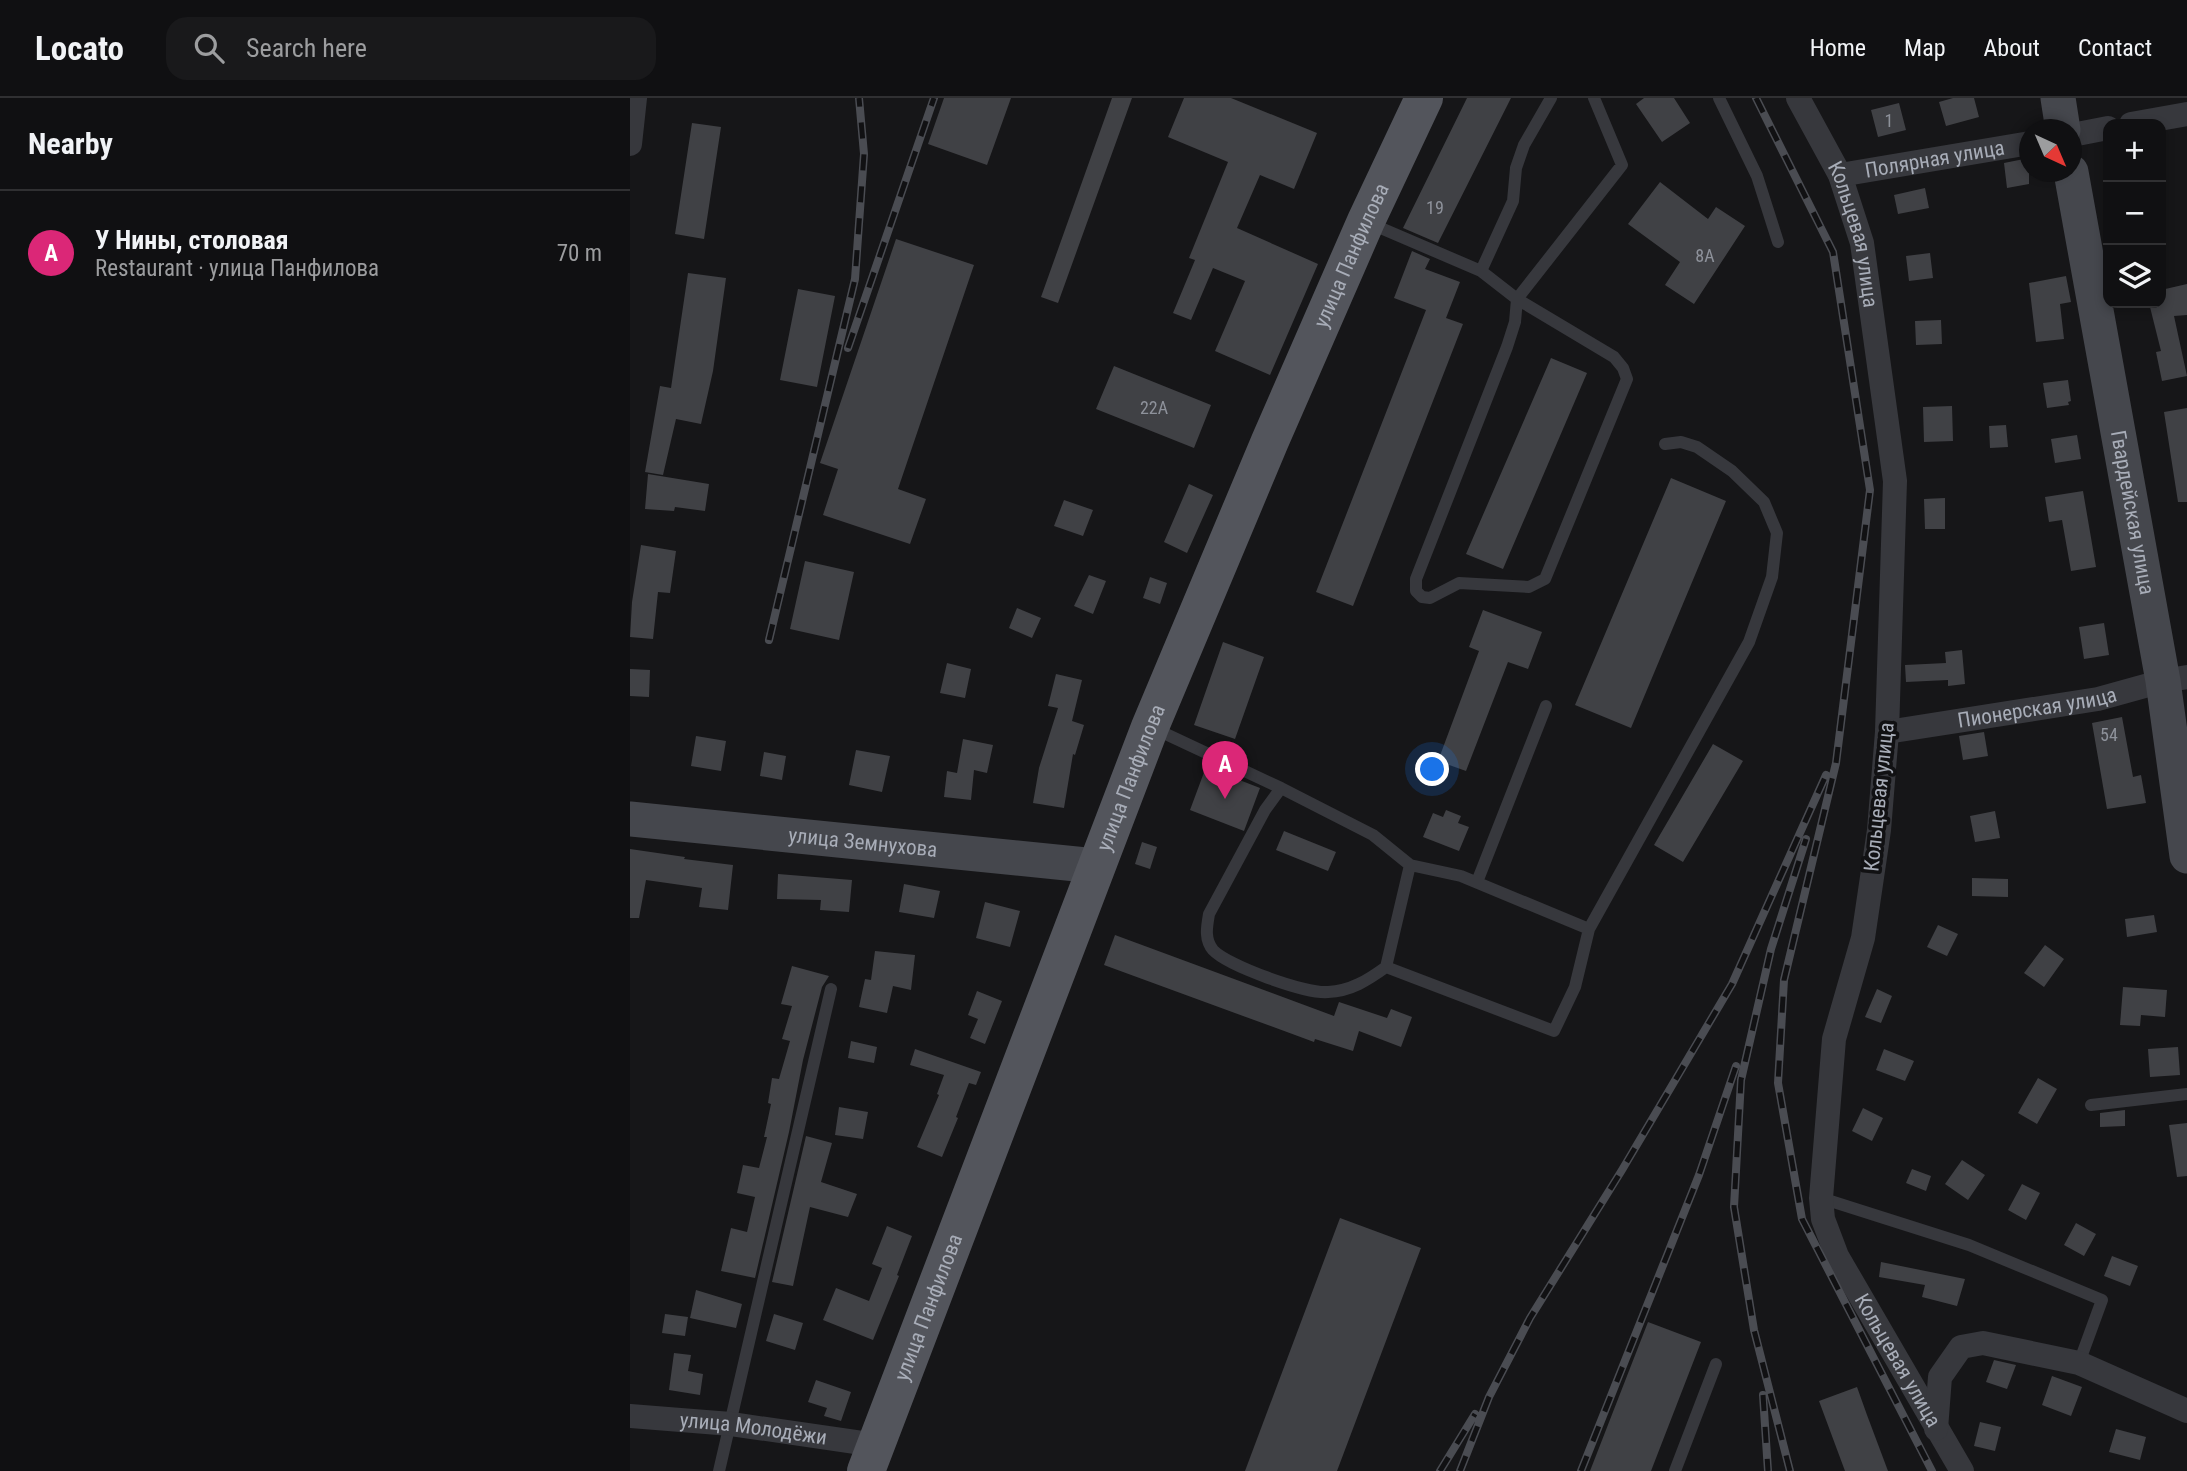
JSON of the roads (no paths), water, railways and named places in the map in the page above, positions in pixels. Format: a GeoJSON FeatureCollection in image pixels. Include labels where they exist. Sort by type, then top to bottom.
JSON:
{"type":"FeatureCollection","features":[{"type":"Feature","properties":{"kind":"main road","name":"улица Панфилова"},"geometry":{"type":"LineString","coordinates":[[871,1458],[1150,727],[1275,429],[1424,98]]}},
{"type":"Feature","properties":{"kind":"main road"},"geometry":{"type":"LineString","coordinates":[[2058,98],[2061,119]]}},
{"type":"Feature","properties":{"kind":"main road","name":"Гвардейская улица"},"geometry":{"type":"LineString","coordinates":[[2073,182],[2175,679],[2187,856]]}},
{"type":"Feature","properties":{"kind":"main road","name":"улица Земнухова"},"geometry":{"type":"LineString","coordinates":[[630,819],[1096,866]]}},
{"type":"Feature","properties":{"kind":"street"},"geometry":{"type":"LineString","coordinates":[[630,144],[635,98]]}},
{"type":"Feature","properties":{"kind":"street","name":"Кольцевая улица"},"geometry":{"type":"LineString","coordinates":[[1798,98],[1840,175],[1862,243],[1895,481],[1887,732],[1879,830],[1863,939],[1833,1039],[1821,1198],[1824,1219],[1837,1256],[1962,1471]]}},
{"type":"Feature","properties":{"kind":"street"},"geometry":{"type":"LineString","coordinates":[[2159,119],[2187,114]]}},
{"type":"Feature","properties":{"kind":"street"},"geometry":{"type":"LineString","coordinates":[[2082,133],[2103,129]]}},
{"type":"Feature","properties":{"kind":"street","name":"Полярная улица"},"geometry":{"type":"LineString","coordinates":[[1840,175],[2019,144]]}},
{"type":"Feature","properties":{"kind":"street","name":"Пионерская улица"},"geometry":{"type":"LineString","coordinates":[[1887,732],[2098,699],[2175,679]]}},
{"type":"Feature","properties":{"kind":"street"},"geometry":{"type":"LineString","coordinates":[[1936,1429],[1940,1377],[1961,1347],[1983,1343],[2079,1363],[2187,1411]]}},
{"type":"Feature","properties":{"kind":"street","name":"улица Молодёжи"},"geometry":{"type":"LineString","coordinates":[[630,1416],[731,1424],[871,1458]]}},
{"type":"Feature","properties":{"kind":"lane"},"geometry":{"type":"LineString","coordinates":[[1481,271],[1513,201],[1516,168],[1524,145],[1551,98]]}},
{"type":"Feature","properties":{"kind":"lane"},"geometry":{"type":"LineString","coordinates":[[1366,222],[1481,271],[1517,299],[1614,357],[1623,368],[1627,379],[1545,579],[1529,587],[1459,583],[1430,598],[1422,597],[1416,591],[1416,579],[1507,347],[1515,322],[1517,299],[1622,165],[1594,98]]}},
{"type":"Feature","properties":{"kind":"lane"},"geometry":{"type":"LineString","coordinates":[[1719,98],[1757,176],[1778,242]]}},
{"type":"Feature","properties":{"kind":"lane"},"geometry":{"type":"LineString","coordinates":[[1386,967],[1554,1031],[1575,987],[1589,929],[1749,642],[1772,578],[1777,533],[1764,502],[1732,471],[1697,447],[1681,442],[1665,444]]}},
{"type":"Feature","properties":{"kind":"lane"},"geometry":{"type":"LineString","coordinates":[[1477,882],[1546,706]]}},
{"type":"Feature","properties":{"kind":"lane"},"geometry":{"type":"LineString","coordinates":[[1150,727],[1281,788],[1373,835],[1410,865],[1461,876],[1589,929]]}},
{"type":"Feature","properties":{"kind":"lane"},"geometry":{"type":"LineString","coordinates":[[1281,788],[1265,810],[1209,914],[1205,932],[1213,949],[1241,966],[1304,990],[1327,993],[1352,988],[1386,967],[1410,865]]}},
{"type":"Feature","properties":{"kind":"lane"},"geometry":{"type":"LineString","coordinates":[[719,1471],[831,989]]}},
{"type":"Feature","properties":{"kind":"lane"},"geometry":{"type":"LineString","coordinates":[[2091,1105],[2187,1094]]}},
{"type":"Feature","properties":{"kind":"lane"},"geometry":{"type":"LineString","coordinates":[[1821,1198],[1969,1245],[2102,1300],[2079,1363]]}},
{"type":"Feature","properties":{"kind":"lane"},"geometry":{"type":"LineString","coordinates":[[1675,1471],[1716,1364]]}},
{"type":"Feature","properties":{"kind":"railway"},"geometry":{"type":"LineString","coordinates":[[769,640],[855,279],[864,154],[859,98]]}},
{"type":"Feature","properties":{"kind":"railway"},"geometry":{"type":"LineString","coordinates":[[848,348],[934,98]]}},
{"type":"Feature","properties":{"kind":"railway"},"geometry":{"type":"LineString","coordinates":[[1756,98],[1833,252],[1870,490],[1836,763],[1784,980],[1778,1083],[1802,1219],[1932,1471]]}},
{"type":"Feature","properties":{"kind":"railway"},"geometry":{"type":"LineString","coordinates":[[1460,1471],[1489,1397],[1530,1318],[1622,1170],[1732,984],[1826,775]]}},
{"type":"Feature","properties":{"kind":"railway"},"geometry":{"type":"LineString","coordinates":[[1790,1471],[1754,1330],[1734,1207],[1741,1080],[1771,949],[1806,839]]}},
{"type":"Feature","properties":{"kind":"railway"},"geometry":{"type":"LineString","coordinates":[[1581,1471],[1699,1175],[1736,1066]]}},
{"type":"Feature","properties":{"kind":"railway"},"geometry":{"type":"LineString","coordinates":[[1763,1395],[1768,1471]]}},
{"type":"Feature","properties":{"kind":"railway"},"geometry":{"type":"LineString","coordinates":[[1440,1471],[1475,1414]]}},
{"type":"Feature","properties":{"kind":"place","name":"У Нины, столовая"},"geometry":{"type":"Point","coordinates":[1225,799]}}]}
